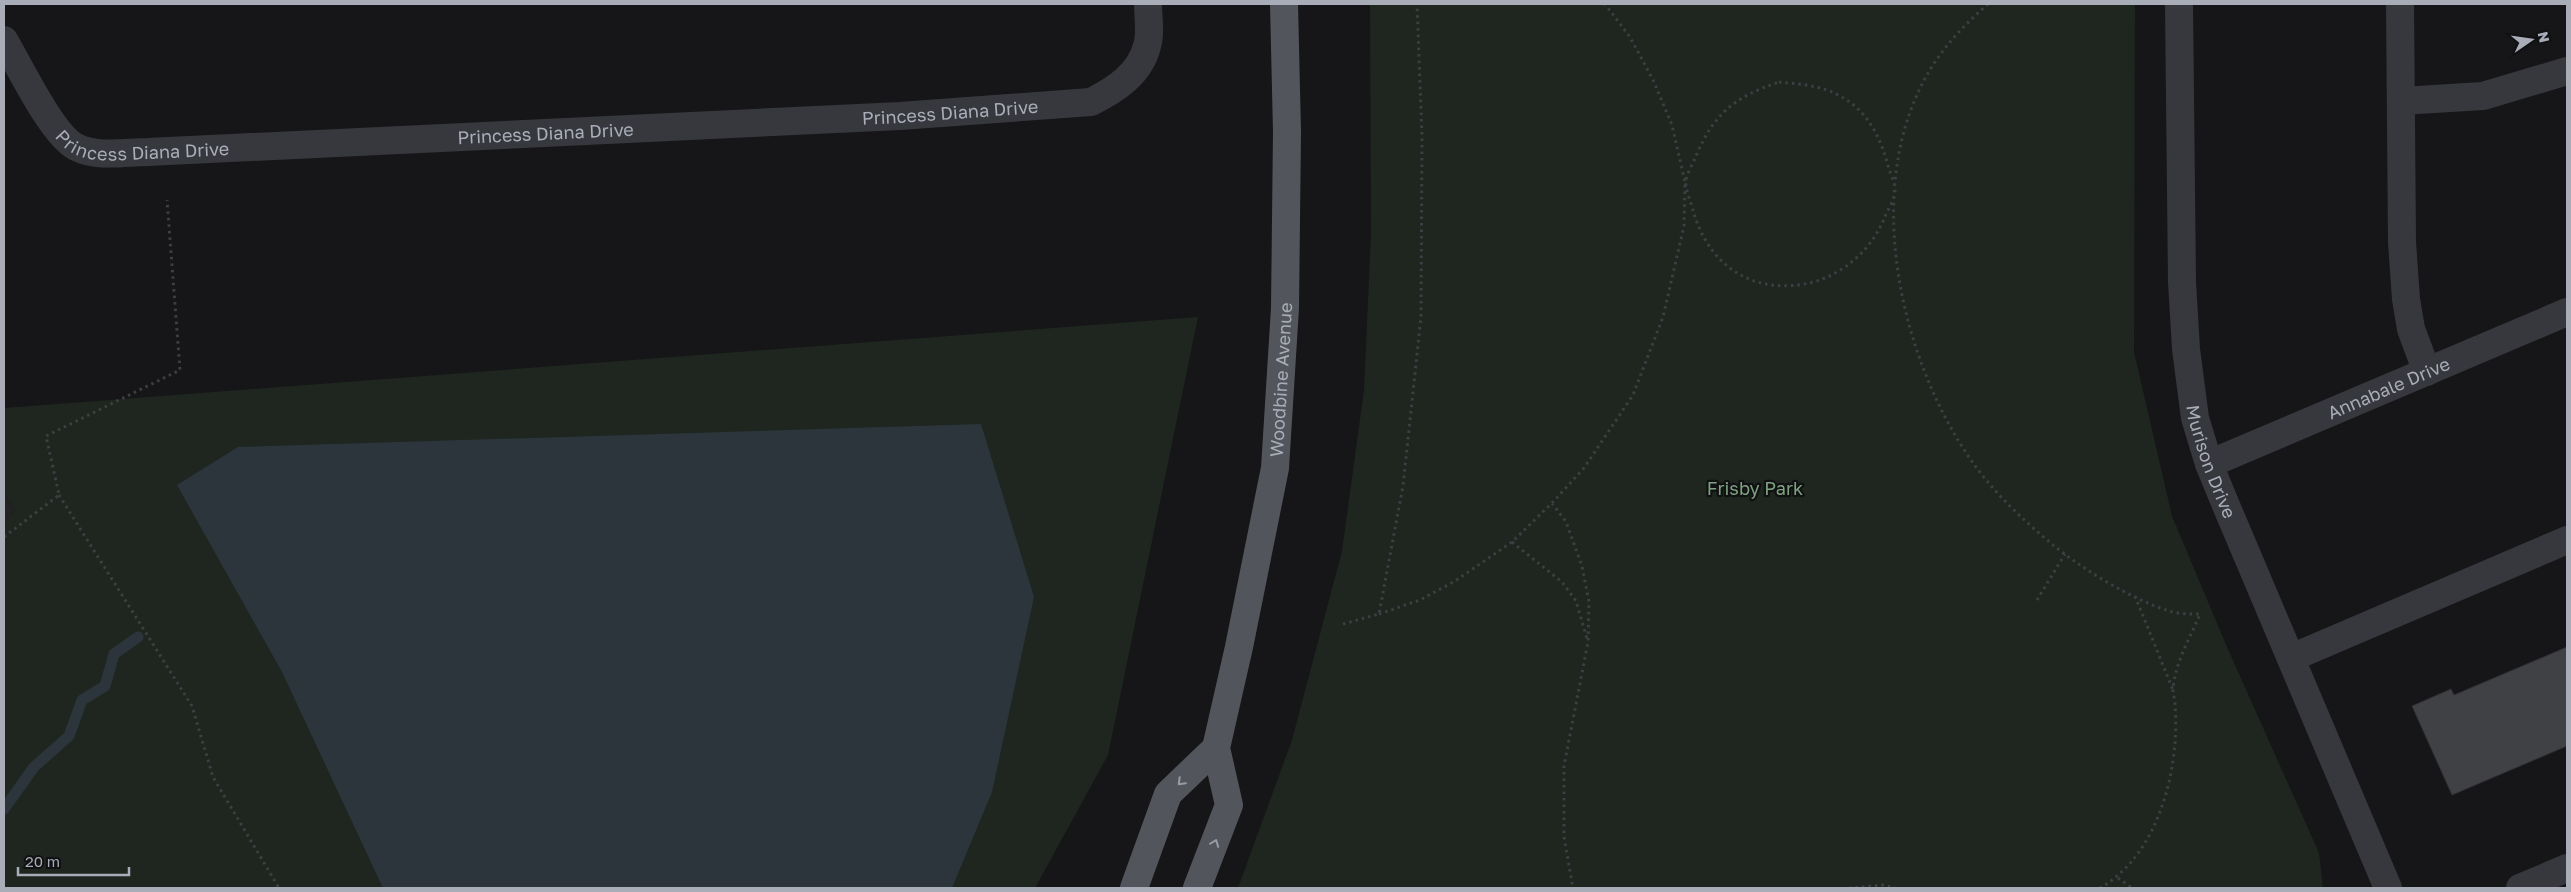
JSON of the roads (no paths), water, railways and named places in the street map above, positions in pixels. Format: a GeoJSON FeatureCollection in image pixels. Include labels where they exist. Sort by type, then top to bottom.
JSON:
{"type":"FeatureCollection","features":[{"type":"Feature","properties":{"kind":"main road","name":"Woodbine Avenue"},"geometry":{"type":"LineString","coordinates":[[1197,888],[1230,805],[1216,748],[1241,638],[1275,468],[1285,308],[1287,132],[1284,4]]}},
{"type":"Feature","properties":{"kind":"main road"},"geometry":{"type":"LineString","coordinates":[[1134,888],[1168,794],[1216,748]]}},
{"type":"Feature","properties":{"kind":"street","name":"Princess Diana Drive"},"geometry":{"type":"LineString","coordinates":[[4,40],[63,137],[76,147],[99,153],[900,116],[1091,102],[1116,90],[1135,70],[1148,46],[1148,4]]}},
{"type":"Feature","properties":{"kind":"street","name":"Murison Drive"},"geometry":{"type":"LineString","coordinates":[[2179,4],[2182,292],[2186,349],[2195,418],[2209,464],[2388,888]]}},
{"type":"Feature","properties":{"kind":"street"},"geometry":{"type":"LineString","coordinates":[[2400,4],[2402,242],[2406,299],[2411,329],[2427,372]]}},
{"type":"Feature","properties":{"kind":"street"},"geometry":{"type":"LineString","coordinates":[[2401,101],[2483,96],[2567,71]]}},
{"type":"Feature","properties":{"kind":"street","name":"Annabale Drive"},"geometry":{"type":"LineString","coordinates":[[2209,464],[2567,312]]}},
{"type":"Feature","properties":{"kind":"street"},"geometry":{"type":"LineString","coordinates":[[2291,658],[2567,540]]}},
{"type":"Feature","properties":{"kind":"street"},"geometry":{"type":"LineString","coordinates":[[2520,888],[2567,868]]}},
{"type":"Feature","properties":{"kind":"waterway"},"geometry":{"type":"LineString","coordinates":[[4,809],[34,767],[69,736],[82,700],[105,686],[114,654],[138,637]]}},
{"type":"Feature","properties":{"kind":"park label","name":"Frisby Park"},"geometry":{"type":"Point","coordinates":[1755,488]}}]}
